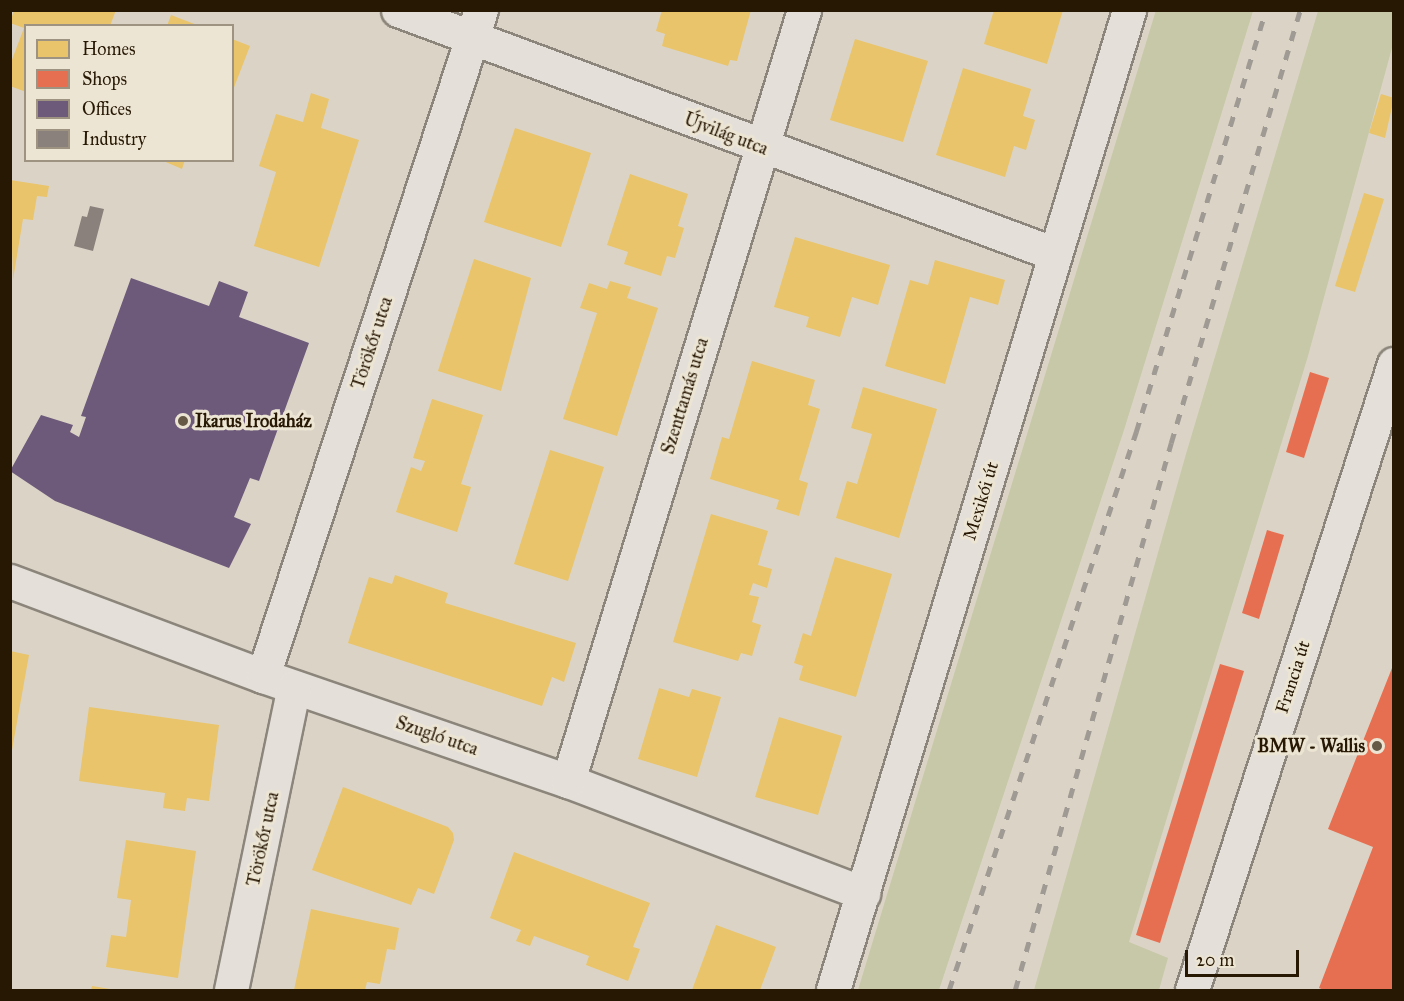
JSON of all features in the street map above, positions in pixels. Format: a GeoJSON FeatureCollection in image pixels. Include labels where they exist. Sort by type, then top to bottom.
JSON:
{"type":"FeatureCollection","features":[{"type":"Feature","properties":{"kind":"street","name":"Újvilág utca"},"geometry":{"type":"LineString","coordinates":[[398,10],[477,24],[761,148],[1055,254]]}},
{"type":"Feature","properties":{"kind":"street","name":"Szenttamás utca"},"geometry":{"type":"LineString","coordinates":[[568,781],[804,10]]}},
{"type":"Feature","properties":{"kind":"street","name":"Mexikói út"},"geometry":{"type":"LineString","coordinates":[[832,990],[1129,10]]}},
{"type":"Feature","properties":{"kind":"street","name":"Törökőr utca"},"geometry":{"type":"LineString","coordinates":[[263,676],[477,24]]}},
{"type":"Feature","properties":{"kind":"street","name":"Francia út"},"geometry":{"type":"LineString","coordinates":[[1192,990],[1394,364]]}},
{"type":"Feature","properties":{"kind":"street","name":"Szugló utca"},"geometry":{"type":"LineString","coordinates":[[10,580],[263,676],[568,781],[863,892]]}},
{"type":"Feature","properties":{"kind":"street","name":"Törökőr utca"},"geometry":{"type":"LineString","coordinates":[[231,990],[294,687]]}},
{"type":"Feature","properties":{"kind":"green space"},"geometry":{"type":"Polygon","coordinates":[[[1156,10],[1253,11],[1124,430],[939,990],[858,990],[1156,10]]]}},
{"type":"Feature","properties":{"kind":"green space"},"geometry":{"type":"Polygon","coordinates":[[[1318,11],[1393,11],[1393,44],[1308,356],[1129,942],[1168,958],[1159,990],[1034,990],[1186,454],[1318,11]]]}},
{"type":"Feature","properties":{"kind":"building: Homes"},"geometry":{"type":"Polygon","coordinates":[[[14,10],[116,10],[111,24],[24,24],[24,28],[10,23],[14,10]]]}},
{"type":"Feature","properties":{"kind":"building: Homes"},"geometry":{"type":"Polygon","coordinates":[[[662,10],[751,10],[737,61],[730,60],[728,66],[662,46],[665,34],[656,31],[662,10]]]}},
{"type":"Feature","properties":{"kind":"building: Homes"},"geometry":{"type":"Polygon","coordinates":[[[994,10],[1063,10],[1047,64],[984,44],[994,10]]]}},
{"type":"Feature","properties":{"kind":"building: Homes"},"geometry":{"type":"Polygon","coordinates":[[[171,15],[194,24],[168,24],[171,15]]]}},
{"type":"Feature","properties":{"kind":"building: Homes"},"geometry":{"type":"Polygon","coordinates":[[[24,28],[24,91],[10,86],[10,65],[24,28]]]}},
{"type":"Feature","properties":{"kind":"building: Homes"},"geometry":{"type":"Polygon","coordinates":[[[855,39],[928,61],[903,142],[830,120],[855,39]]]}},
{"type":"Feature","properties":{"kind":"building: Homes"},"geometry":{"type":"Polygon","coordinates":[[[234,40],[250,46],[234,87],[234,40]]]}},
{"type":"Feature","properties":{"kind":"building: Homes"},"geometry":{"type":"Polygon","coordinates":[[[963,68],[1031,89],[1023,116],[1035,120],[1026,150],[1014,146],[1005,177],[936,155],[963,68]]]}},
{"type":"Feature","properties":{"kind":"building: Homes"},"geometry":{"type":"Polygon","coordinates":[[[311,93],[329,99],[321,128],[359,140],[319,267],[254,246],[276,172],[259,166],[276,114],[303,122],[311,93]]]}},
{"type":"Feature","properties":{"kind":"building: Homes"},"geometry":{"type":"Polygon","coordinates":[[[1381,94],[1394,98],[1385,138],[1369,133],[1381,94]]]}},
{"type":"Feature","properties":{"kind":"building: Homes"},"geometry":{"type":"Polygon","coordinates":[[[515,128],[591,153],[561,247],[484,222],[515,128]]]}},
{"type":"Feature","properties":{"kind":"building: Homes"},"geometry":{"type":"Polygon","coordinates":[[[166,162],[184,162],[182,169],[166,162]]]}},
{"type":"Feature","properties":{"kind":"building: Homes"},"geometry":{"type":"Polygon","coordinates":[[[630,174],[688,194],[678,226],[684,228],[675,258],[667,256],[661,276],[624,264],[628,252],[607,245],[630,174]]]}},
{"type":"Feature","properties":{"kind":"building: Homes"},"geometry":{"type":"Polygon","coordinates":[[[10,180],[49,186],[47,197],[37,196],[33,220],[23,219],[13,280],[10,180]]]}},
{"type":"Feature","properties":{"kind":"building: Homes"},"geometry":{"type":"Polygon","coordinates":[[[1364,193],[1384,199],[1355,292],[1335,286],[1364,193]]]}},
{"type":"Feature","properties":{"kind":"building: Homes"},"geometry":{"type":"Polygon","coordinates":[[[795,237],[890,265],[878,305],[852,297],[840,337],[806,327],[809,317],[774,307],[795,237]]]}},
{"type":"Feature","properties":{"kind":"building: Homes"},"geometry":{"type":"Polygon","coordinates":[[[474,259],[531,278],[501,391],[438,371],[474,259]]]}},
{"type":"Feature","properties":{"kind":"building: Homes"},"geometry":{"type":"Polygon","coordinates":[[[935,260],[1005,280],[998,305],[970,297],[945,384],[885,366],[910,280],[928,285],[935,260]]]}},
{"type":"Feature","properties":{"kind":"building: Homes"},"geometry":{"type":"Polygon","coordinates":[[[610,281],[631,287],[627,298],[658,308],[617,436],[563,419],[597,313],[580,308],[589,283],[607,289],[610,281]]]}},
{"type":"Feature","properties":{"kind":"building: Homes"},"geometry":{"type":"Polygon","coordinates":[[[752,361],[815,380],[808,405],[820,409],[799,480],[808,483],[799,516],[776,509],[779,500],[710,479],[722,437],[729,439],[752,361]]]}},
{"type":"Feature","properties":{"kind":"building: Homes"},"geometry":{"type":"Polygon","coordinates":[[[863,387],[937,409],[899,538],[836,518],[847,481],[857,484],[872,434],[851,428],[863,387]]]}},
{"type":"Feature","properties":{"kind":"building: Homes"},"geometry":{"type":"Polygon","coordinates":[[[432,399],[483,415],[461,484],[471,487],[457,532],[396,512],[411,467],[421,471],[425,461],[413,458],[432,399]]]}},
{"type":"Feature","properties":{"kind":"building: Homes"},"geometry":{"type":"Polygon","coordinates":[[[550,450],[604,467],[568,581],[514,564],[550,450]]]}},
{"type":"Feature","properties":{"kind":"building: Homes"},"geometry":{"type":"Polygon","coordinates":[[[711,514],[768,531],[758,565],[772,569],[767,588],[753,583],[749,595],[759,597],[752,622],[761,625],[752,656],[741,653],[738,661],[673,642],[711,514]]]}},
{"type":"Feature","properties":{"kind":"building: Homes"},"geometry":{"type":"Polygon","coordinates":[[[835,557],[892,574],[856,697],[799,680],[803,666],[794,663],[803,633],[811,636],[835,557]]]}},
{"type":"Feature","properties":{"kind":"building: Homes"},"geometry":{"type":"Polygon","coordinates":[[[395,575],[448,593],[445,603],[576,643],[564,682],[552,677],[542,706],[348,643],[369,577],[392,584],[395,575]]]}},
{"type":"Feature","properties":{"kind":"building: Homes"},"geometry":{"type":"Polygon","coordinates":[[[10,651],[29,655],[12,750],[10,750],[10,651]]]}},
{"type":"Feature","properties":{"kind":"building: Homes"},"geometry":{"type":"Polygon","coordinates":[[[659,688],[689,697],[692,689],[721,697],[697,777],[638,759],[659,688]]]}},
{"type":"Feature","properties":{"kind":"building: Homes"},"geometry":{"type":"Polygon","coordinates":[[[89,707],[219,725],[209,801],[187,798],[185,811],[163,808],[165,793],[79,781],[89,707]]]}},
{"type":"Feature","properties":{"kind":"building: Homes"},"geometry":{"type":"Polygon","coordinates":[[[779,717],[842,736],[818,815],[755,797],[779,717]]]}},
{"type":"Feature","properties":{"kind":"building: Homes"},"geometry":{"type":"Polygon","coordinates":[[[343,787],[448,827],[453,833],[454,840],[434,894],[418,888],[411,905],[312,870],[343,787]]]}},
{"type":"Feature","properties":{"kind":"building: Homes"},"geometry":{"type":"Polygon","coordinates":[[[126,840],[196,851],[178,978],[106,967],[111,935],[126,937],[131,900],[117,898],[126,840]]]}},
{"type":"Feature","properties":{"kind":"building: Homes"},"geometry":{"type":"Polygon","coordinates":[[[514,852],[650,903],[633,947],[640,949],[628,981],[586,965],[589,956],[534,936],[530,946],[516,941],[521,930],[490,918],[514,852]]]}},
{"type":"Feature","properties":{"kind":"building: Homes"},"geometry":{"type":"Polygon","coordinates":[[[311,909],[399,928],[395,950],[387,949],[380,984],[367,982],[365,990],[294,990],[311,909]]]}},
{"type":"Feature","properties":{"kind":"building: Homes"},"geometry":{"type":"Polygon","coordinates":[[[716,925],[776,947],[760,990],[692,990],[716,925]]]}},
{"type":"Feature","properties":{"kind":"building: Homes"},"geometry":{"type":"Polygon","coordinates":[[[92,986],[110,989],[110,990],[91,990],[92,986]]]}},
{"type":"Feature","properties":{"kind":"building: Shops"},"geometry":{"type":"Polygon","coordinates":[[[1310,372],[1329,378],[1304,458],[1286,452],[1310,372]]]}},
{"type":"Feature","properties":{"kind":"building: Shops"},"geometry":{"type":"Polygon","coordinates":[[[1267,530],[1284,535],[1259,619],[1242,613],[1267,530]]]}},
{"type":"Feature","properties":{"kind":"building: Shops","name":"BMW - Wallis"},"geometry":{"type":"Polygon","coordinates":[[[1394,663],[1394,990],[1324,990],[1319,988],[1373,847],[1328,829],[1394,663]]]}},
{"type":"Feature","properties":{"kind":"building: Shops"},"geometry":{"type":"Polygon","coordinates":[[[1220,664],[1244,671],[1160,943],[1136,935],[1220,664]]]}},
{"type":"Feature","properties":{"kind":"building: Offices","name":"Ikarus Irodaház"},"geometry":{"type":"Polygon","coordinates":[[[131,278],[209,306],[219,281],[248,292],[239,317],[309,343],[259,481],[250,478],[234,517],[251,524],[229,568],[55,501],[10,471],[41,415],[73,425],[70,432],[79,437],[86,417],[81,416],[131,278]]]}},
{"type":"Feature","properties":{"kind":"building: Industry"},"geometry":{"type":"Polygon","coordinates":[[[90,206],[104,209],[93,251],[74,246],[82,216],[87,217],[90,206]]]}},
{"type":"Feature","properties":{"kind":"railway"},"geometry":{"type":"LineString","coordinates":[[949,990],[1136,432],[1266,10]]}},
{"type":"Feature","properties":{"kind":"railway"},"geometry":{"type":"LineString","coordinates":[[1015,990],[1171,443],[1300,10]]}},
{"type":"Feature","properties":{"kind":"place","name":"Ikarus Irodaház"},"geometry":{"type":"Point","coordinates":[183,421]}},
{"type":"Feature","properties":{"kind":"place","name":"BMW - Wallis"},"geometry":{"type":"Point","coordinates":[1377,746]}}]}
